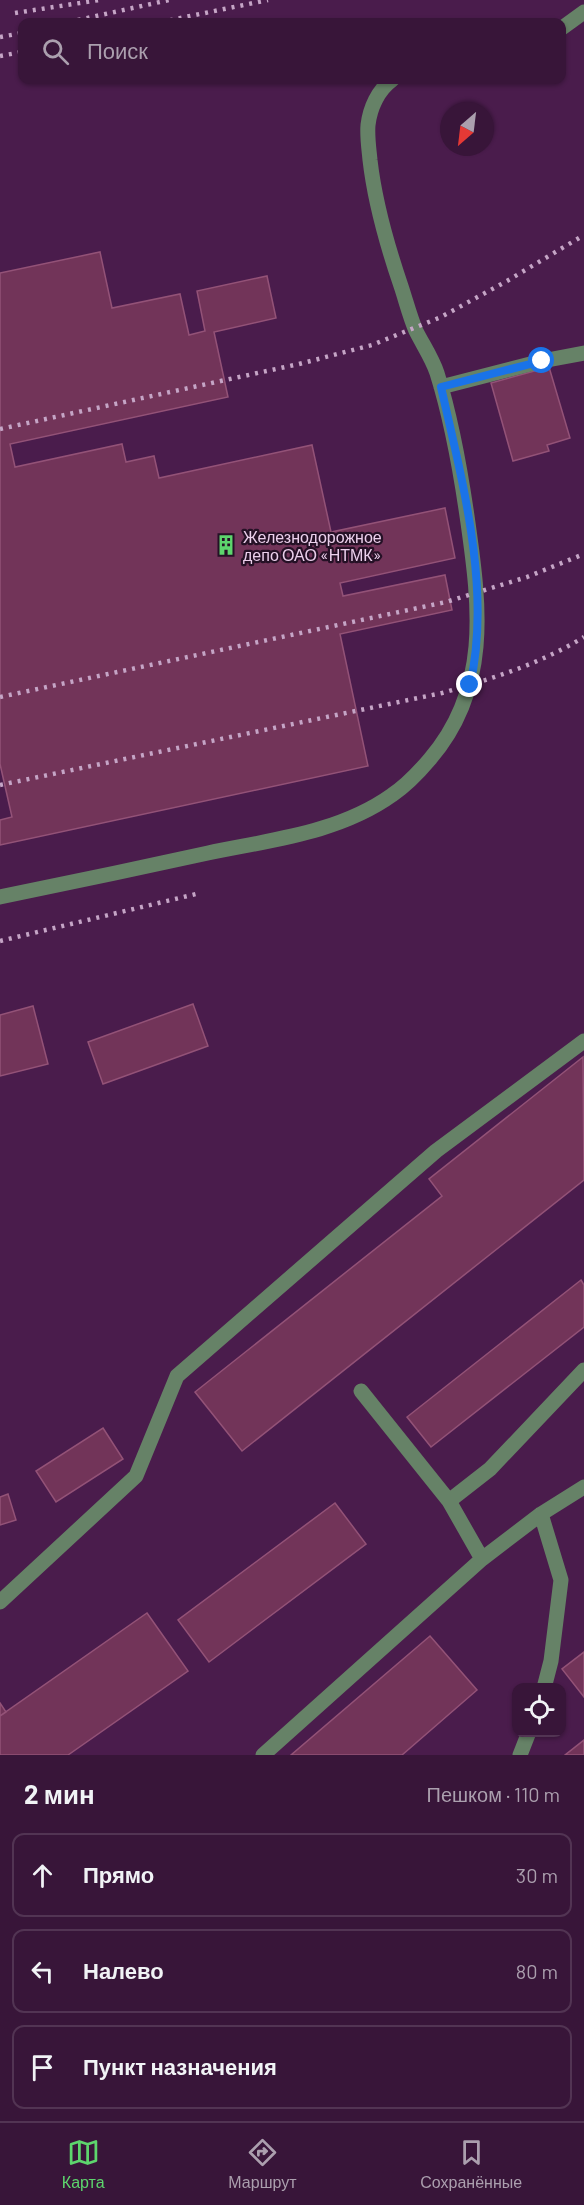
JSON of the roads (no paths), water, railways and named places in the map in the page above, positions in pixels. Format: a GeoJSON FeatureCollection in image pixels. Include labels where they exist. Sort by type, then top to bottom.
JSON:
{"type":"FeatureCollection","features":[{"type":"Feature","properties":{"kind":"lane"},"geometry":{"type":"LineString","coordinates":[[566,25],[584,12]]}},
{"type":"Feature","properties":{"kind":"lane"},"geometry":{"type":"LineString","coordinates":[[0,897],[334,825],[372,808],[393,795],[426,763],[450,733],[465,702],[477,656],[478,631],[477,593],[464,489],[441,387],[429,354],[416,329],[386,243],[373,184],[369,116],[379,93],[388,84]]}},
{"type":"Feature","properties":{"kind":"lane"},"geometry":{"type":"LineString","coordinates":[[441,387],[542,361],[584,353]]}},
{"type":"Feature","properties":{"kind":"lane"},"geometry":{"type":"LineString","coordinates":[[0,1602],[136,1476],[177,1376],[436,1151],[584,1041]]}},
{"type":"Feature","properties":{"kind":"lane"},"geometry":{"type":"LineString","coordinates":[[449,1501],[490,1469],[584,1370]]}},
{"type":"Feature","properties":{"kind":"lane"},"geometry":{"type":"LineString","coordinates":[[361,1391],[449,1501],[482,1559]]}},
{"type":"Feature","properties":{"kind":"lane"},"geometry":{"type":"LineString","coordinates":[[263,1755],[482,1559],[584,1487]]}},
{"type":"Feature","properties":{"kind":"lane"},"geometry":{"type":"LineString","coordinates":[[542,1515],[561,1580],[551,1661],[545,1683]]}},
{"type":"Feature","properties":{"kind":"lane"},"geometry":{"type":"LineString","coordinates":[[520,1755],[527,1737]]}},
{"type":"Feature","properties":{"kind":"railway"},"geometry":{"type":"LineString","coordinates":[[15,13],[99,0]]}},
{"type":"Feature","properties":{"kind":"railway"},"geometry":{"type":"LineString","coordinates":[[87,18],[169,0]]}},
{"type":"Feature","properties":{"kind":"railway"},"geometry":{"type":"LineString","coordinates":[[180,18],[268,0]]}},
{"type":"Feature","properties":{"kind":"railway"},"geometry":{"type":"LineString","coordinates":[[0,37],[18,34]]}},
{"type":"Feature","properties":{"kind":"railway"},"geometry":{"type":"LineString","coordinates":[[0,56],[18,53]]}},
{"type":"Feature","properties":{"kind":"railway"},"geometry":{"type":"LineString","coordinates":[[0,429],[299,364],[372,345],[441,317],[584,235]]}},
{"type":"Feature","properties":{"kind":"railway"},"geometry":{"type":"LineString","coordinates":[[0,697],[446,602],[527,577],[584,554]]}},
{"type":"Feature","properties":{"kind":"railway"},"geometry":{"type":"LineString","coordinates":[[0,785],[442,693],[533,663],[584,637]]}},
{"type":"Feature","properties":{"kind":"railway"},"geometry":{"type":"LineString","coordinates":[[0,941],[196,894]]}},
{"type":"Feature","properties":{"kind":"place","name":"Железнодорожное депо ОАО «НТМК»"},"geometry":{"type":"Point","coordinates":[226,545]}}]}
